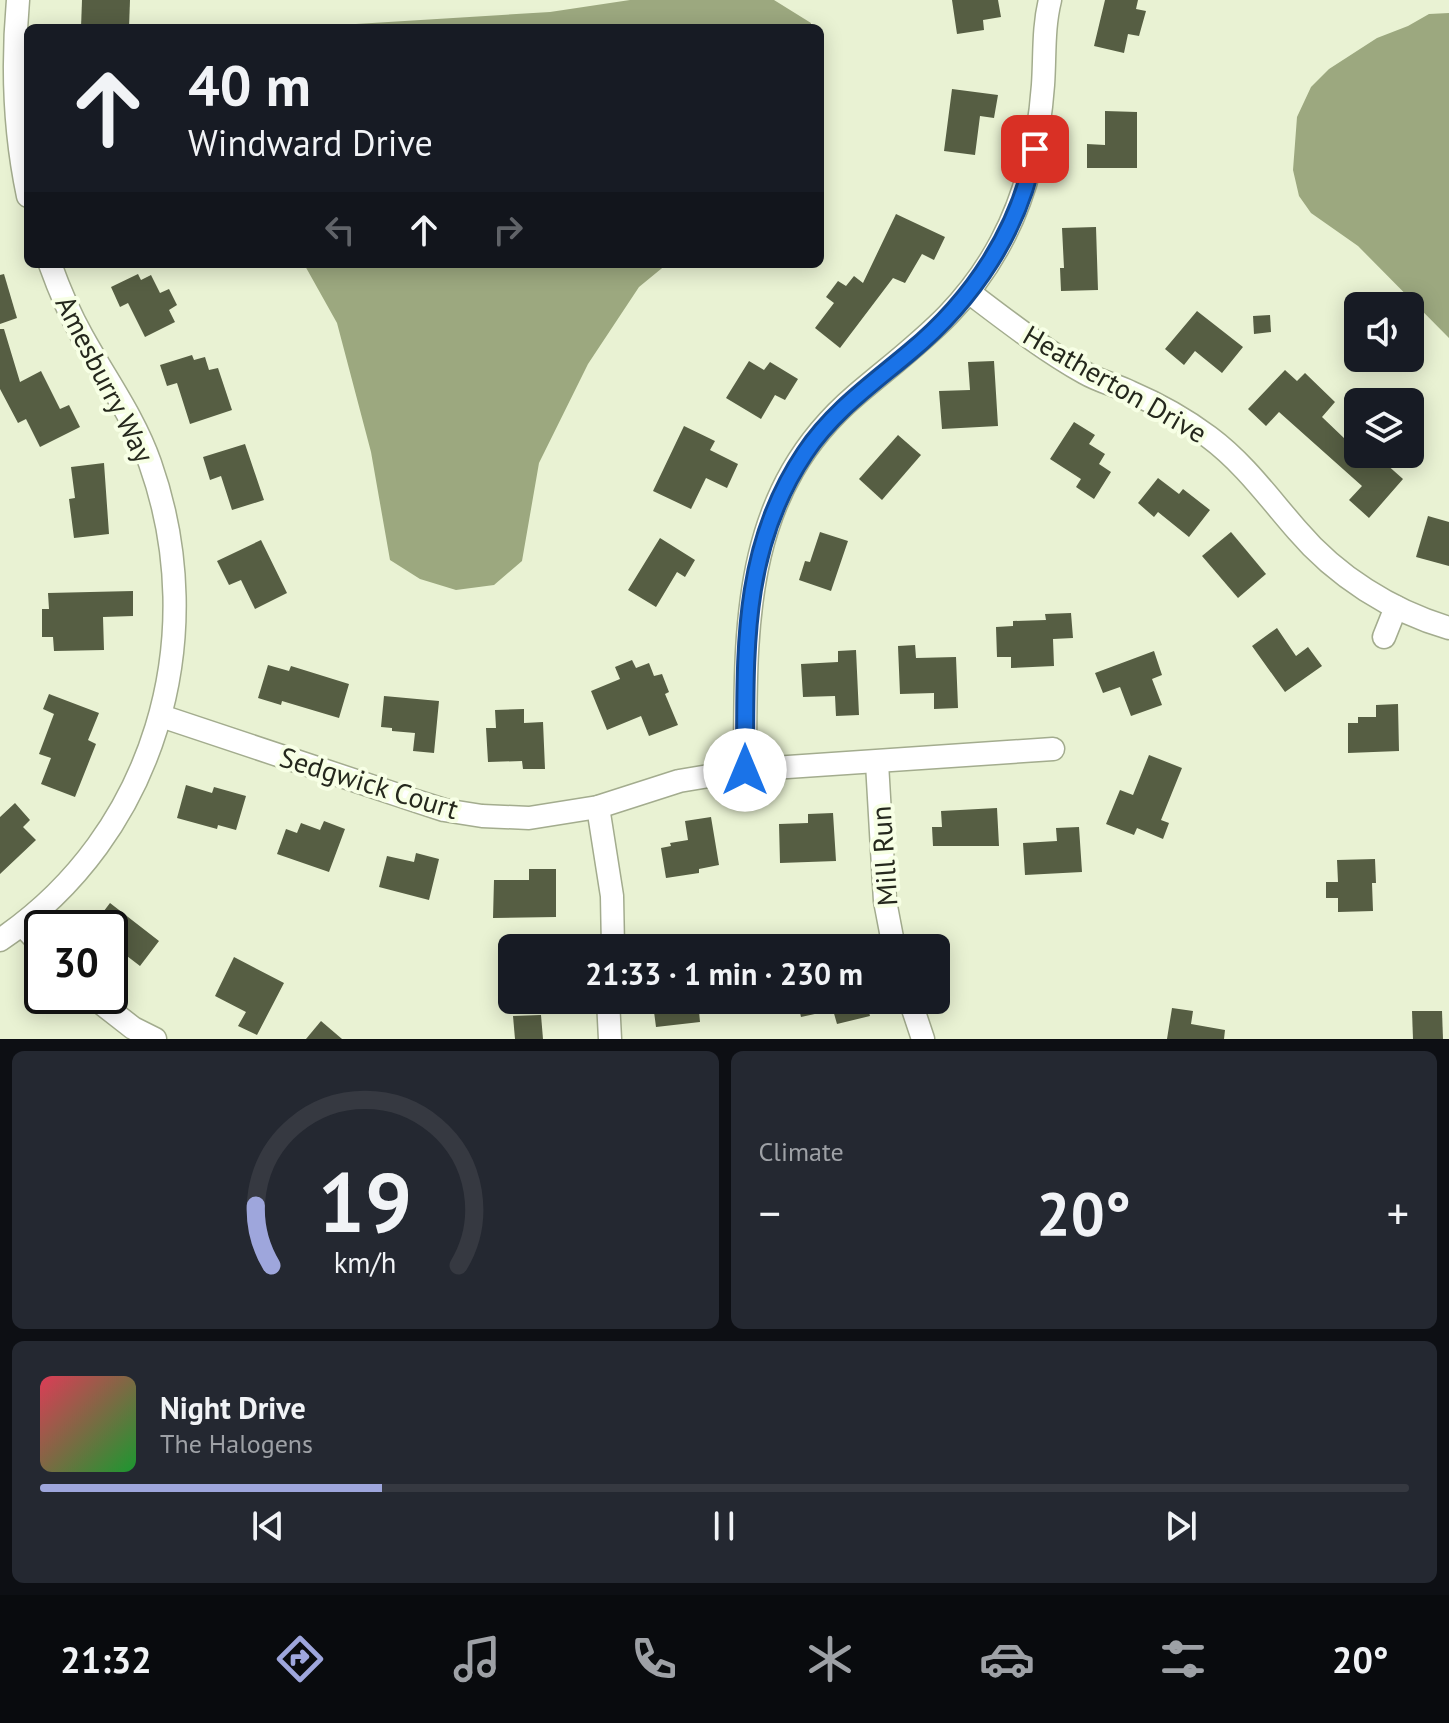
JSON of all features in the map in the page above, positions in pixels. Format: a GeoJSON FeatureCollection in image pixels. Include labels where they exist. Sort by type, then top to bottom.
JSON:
{"type":"FeatureCollection","features":[{"type":"Feature","properties":{"kind":"street"},"geometry":{"type":"LineString","coordinates":[[18,0],[14,97],[24,175]]}},
{"type":"Feature","properties":{"kind":"street"},"geometry":{"type":"LineString","coordinates":[[745,770],[746,641],[750,597],[766,528],[783,489],[832,417],[921,343],[970,293],[1000,244],[1018,208],[1031,171],[1039,127],[1044,40],[1050,0]]}},
{"type":"Feature","properties":{"kind":"street","name":"Amesburry Way"},"geometry":{"type":"LineString","coordinates":[[0,940],[60,892],[111,826],[132,792],[161,716],[171,665],[176,606],[162,504],[150,463],[133,422],[82,337],[52,268]]}},
{"type":"Feature","properties":{"kind":"street","name":"Heatherton Drive"},"geometry":{"type":"LineString","coordinates":[[970,293],[1058,358],[1089,376],[1132,392],[1175,414],[1211,438],[1245,467],[1299,533],[1330,562],[1363,588],[1396,607],[1449,628]]}},
{"type":"Feature","properties":{"kind":"street"},"geometry":{"type":"LineString","coordinates":[[1384,637],[1396,607]]}},
{"type":"Feature","properties":{"kind":"street","name":"Sedgwick Court"},"geometry":{"type":"LineString","coordinates":[[161,716],[444,810],[482,816],[529,818],[598,807],[679,781],[745,770],[1053,749]]}},
{"type":"Feature","properties":{"kind":"street","name":"Mill Run"},"geometry":{"type":"LineString","coordinates":[[877,763],[885,901],[891,934]]}},
{"type":"Feature","properties":{"kind":"street"},"geometry":{"type":"LineString","coordinates":[[598,807],[612,896],[613,934]]}},
{"type":"Feature","properties":{"kind":"street"},"geometry":{"type":"LineString","coordinates":[[115,1014],[155,1039]]}},
{"type":"Feature","properties":{"kind":"street"},"geometry":{"type":"LineString","coordinates":[[609,1014],[610,1039]]}},
{"type":"Feature","properties":{"kind":"street"},"geometry":{"type":"LineString","coordinates":[[915,1014],[923,1039]]}},
{"type":"Feature","properties":{"kind":"shaded area"},"geometry":{"type":"Polygon","coordinates":[[[630,0],[774,0],[811,24],[356,24],[550,12],[630,0]]]}},
{"type":"Feature","properties":{"kind":"shaded area"},"geometry":{"type":"Polygon","coordinates":[[[1449,13],[1449,338],[1424,313],[1424,292],[1404,292],[1358,246],[1311,213],[1299,196],[1293,170],[1297,117],[1311,87],[1329,69],[1377,38],[1429,14],[1449,13]]]}},
{"type":"Feature","properties":{"kind":"shaded area"},"geometry":{"type":"Polygon","coordinates":[[[306,268],[662,268],[639,287],[588,364],[539,463],[522,561],[494,585],[456,590],[420,579],[390,560],[371,452],[337,323],[306,268]]]}},
{"type":"Feature","properties":{"kind":"building"},"geometry":{"type":"Polygon","coordinates":[[[82,0],[130,0],[129,24],[81,24],[82,0]]]}},
{"type":"Feature","properties":{"kind":"building"},"geometry":{"type":"Polygon","coordinates":[[[952,0],[998,0],[1001,17],[983,20],[984,30],[957,34],[952,0]]]}},
{"type":"Feature","properties":{"kind":"building"},"geometry":{"type":"Polygon","coordinates":[[[1105,0],[1138,0],[1136,9],[1146,11],[1139,36],[1128,34],[1124,53],[1094,46],[1105,0]]]}},
{"type":"Feature","properties":{"kind":"building"},"geometry":{"type":"Polygon","coordinates":[[[952,89],[998,95],[994,118],[980,116],[975,155],[944,151],[952,89]]]}},
{"type":"Feature","properties":{"kind":"building"},"geometry":{"type":"Polygon","coordinates":[[[1105,111],[1137,112],[1137,168],[1087,168],[1087,144],[1105,145],[1105,111]]]}},
{"type":"Feature","properties":{"kind":"building"},"geometry":{"type":"Polygon","coordinates":[[[896,214],[945,237],[934,260],[922,254],[905,283],[893,278],[840,348],[815,328],[834,303],[826,297],[838,281],[846,286],[854,276],[863,283],[896,214]]]}},
{"type":"Feature","properties":{"kind":"building"},"geometry":{"type":"Polygon","coordinates":[[[1096,227],[1098,290],[1061,291],[1060,268],[1064,268],[1062,228],[1096,227]]]}},
{"type":"Feature","properties":{"kind":"building"},"geometry":{"type":"Polygon","coordinates":[[[4,274],[17,318],[0,324],[0,275],[4,274]]]}},
{"type":"Feature","properties":{"kind":"building"},"geometry":{"type":"Polygon","coordinates":[[[138,274],[141,280],[151,275],[160,293],[169,289],[177,305],[169,310],[175,322],[145,337],[128,303],[120,307],[111,287],[138,274]]]}},
{"type":"Feature","properties":{"kind":"building"},"geometry":{"type":"Polygon","coordinates":[[[1197,311],[1243,347],[1222,373],[1195,351],[1184,365],[1165,349],[1197,311]]]}},
{"type":"Feature","properties":{"kind":"building"},"geometry":{"type":"Polygon","coordinates":[[[1270,315],[1271,332],[1254,334],[1253,316],[1270,315]]]}},
{"type":"Feature","properties":{"kind":"building"},"geometry":{"type":"Polygon","coordinates":[[[0,329],[4,329],[20,382],[41,371],[60,409],[69,405],[80,427],[40,447],[26,419],[18,423],[0,389],[0,329]]]}},
{"type":"Feature","properties":{"kind":"building"},"geometry":{"type":"Polygon","coordinates":[[[192,355],[194,360],[205,357],[209,370],[218,368],[232,410],[190,424],[177,383],[167,386],[160,365],[192,355]]]}},
{"type":"Feature","properties":{"kind":"building"},"geometry":{"type":"Polygon","coordinates":[[[749,361],[764,370],[770,362],[798,379],[785,400],[775,395],[761,419],[726,398],[749,361]]]}},
{"type":"Feature","properties":{"kind":"building"},"geometry":{"type":"Polygon","coordinates":[[[994,361],[998,426],[942,429],[939,391],[970,390],[968,362],[994,361]]]}},
{"type":"Feature","properties":{"kind":"building"},"geometry":{"type":"Polygon","coordinates":[[[1285,370],[1297,381],[1305,373],[1335,402],[1322,417],[1344,438],[1344,468],[1391,468],[1403,479],[1369,518],[1349,500],[1362,486],[1279,412],[1266,426],[1248,409],[1285,370]]]}},
{"type":"Feature","properties":{"kind":"building"},"geometry":{"type":"Polygon","coordinates":[[[1074,422],[1095,435],[1089,444],[1105,454],[1099,464],[1111,472],[1094,499],[1076,487],[1081,479],[1050,459],[1074,422]]]}},
{"type":"Feature","properties":{"kind":"building"},"geometry":{"type":"Polygon","coordinates":[[[684,426],[715,441],[710,450],[738,464],[727,488],[706,478],[691,509],[653,491],[684,426]]]}},
{"type":"Feature","properties":{"kind":"building"},"geometry":{"type":"Polygon","coordinates":[[[898,435],[921,455],[882,500],[859,479],[898,435]]]}},
{"type":"Feature","properties":{"kind":"building"},"geometry":{"type":"Polygon","coordinates":[[[245,444],[264,500],[232,510],[221,476],[210,480],[203,457],[245,444]]]}},
{"type":"Feature","properties":{"kind":"building"},"geometry":{"type":"Polygon","coordinates":[[[104,463],[109,534],[74,538],[69,499],[75,498],[71,467],[104,463]]]}},
{"type":"Feature","properties":{"kind":"building"},"geometry":{"type":"Polygon","coordinates":[[[1158,478],[1179,494],[1183,489],[1210,510],[1189,537],[1158,512],[1154,517],[1138,503],[1158,478]]]}},
{"type":"Feature","properties":{"kind":"building"},"geometry":{"type":"Polygon","coordinates":[[[1428,516],[1449,522],[1449,566],[1416,557],[1428,516]]]}},
{"type":"Feature","properties":{"kind":"building"},"geometry":{"type":"Polygon","coordinates":[[[820,532],[848,541],[831,591],[799,580],[805,561],[810,562],[820,532]]]}},
{"type":"Feature","properties":{"kind":"building"},"geometry":{"type":"Polygon","coordinates":[[[1231,532],[1266,574],[1238,598],[1202,556],[1231,532]]]}},
{"type":"Feature","properties":{"kind":"building"},"geometry":{"type":"Polygon","coordinates":[[[660,538],[695,560],[685,577],[677,572],[656,607],[628,590],[660,538]]]}},
{"type":"Feature","properties":{"kind":"building"},"geometry":{"type":"Polygon","coordinates":[[[261,540],[287,593],[255,609],[241,580],[229,585],[217,561],[261,540]]]}},
{"type":"Feature","properties":{"kind":"building"},"geometry":{"type":"Polygon","coordinates":[[[133,591],[133,616],[103,617],[104,650],[54,651],[53,637],[42,637],[42,609],[49,609],[48,593],[133,591]]]}},
{"type":"Feature","properties":{"kind":"building"},"geometry":{"type":"Polygon","coordinates":[[[1071,613],[1073,638],[1053,639],[1054,666],[1011,668],[1011,657],[997,657],[996,627],[1013,626],[1013,621],[1046,620],[1045,614],[1071,613]]]}},
{"type":"Feature","properties":{"kind":"building"},"geometry":{"type":"Polygon","coordinates":[[[1277,628],[1296,656],[1308,647],[1322,666],[1285,692],[1252,646],[1277,628]]]}},
{"type":"Feature","properties":{"kind":"building"},"geometry":{"type":"Polygon","coordinates":[[[915,645],[916,658],[956,657],[958,708],[934,709],[934,693],[900,694],[898,646],[915,645]]]}},
{"type":"Feature","properties":{"kind":"building"},"geometry":{"type":"Polygon","coordinates":[[[856,650],[859,715],[836,716],[835,696],[803,697],[801,664],[838,662],[838,651],[856,650]]]}},
{"type":"Feature","properties":{"kind":"building"},"geometry":{"type":"Polygon","coordinates":[[[1154,651],[1162,675],[1152,679],[1162,705],[1131,716],[1120,687],[1103,693],[1095,673],[1154,651]]]}},
{"type":"Feature","properties":{"kind":"building"},"geometry":{"type":"Polygon","coordinates":[[[632,660],[636,668],[649,663],[654,676],[662,674],[669,692],[665,694],[678,725],[649,736],[641,716],[607,730],[591,691],[620,679],[615,667],[632,660]]]}},
{"type":"Feature","properties":{"kind":"building"},"geometry":{"type":"Polygon","coordinates":[[[268,665],[289,671],[291,666],[349,684],[339,718],[282,701],[281,705],[258,698],[268,665]]]}},
{"type":"Feature","properties":{"kind":"building"},"geometry":{"type":"Polygon","coordinates":[[[49,694],[99,713],[88,740],[96,744],[75,797],[41,784],[51,758],[39,754],[54,714],[43,709],[49,694]]]}},
{"type":"Feature","properties":{"kind":"building"},"geometry":{"type":"Polygon","coordinates":[[[384,696],[439,701],[434,753],[413,751],[415,733],[381,727],[384,696]]]}},
{"type":"Feature","properties":{"kind":"building"},"geometry":{"type":"Polygon","coordinates":[[[1398,704],[1399,751],[1348,753],[1348,723],[1358,723],[1358,717],[1376,717],[1376,705],[1398,704]]]}},
{"type":"Feature","properties":{"kind":"building"},"geometry":{"type":"Polygon","coordinates":[[[524,709],[524,723],[543,722],[545,769],[523,769],[522,761],[488,762],[486,728],[496,728],[495,710],[524,709]]]}},
{"type":"Feature","properties":{"kind":"building"},"geometry":{"type":"Polygon","coordinates":[[[1149,755],[1182,768],[1161,820],[1169,823],[1163,839],[1137,828],[1134,835],[1106,824],[1120,790],[1133,795],[1149,755]]]}},
{"type":"Feature","properties":{"kind":"building"},"geometry":{"type":"Polygon","coordinates":[[[186,785],[212,793],[214,787],[246,796],[236,830],[218,825],[217,829],[177,818],[186,785]]]}},
{"type":"Feature","properties":{"kind":"building"},"geometry":{"type":"Polygon","coordinates":[[[15,803],[30,820],[23,827],[36,840],[0,874],[0,817],[15,803]]]}},
{"type":"Feature","properties":{"kind":"building"},"geometry":{"type":"Polygon","coordinates":[[[997,808],[999,846],[933,846],[932,827],[942,827],[941,811],[997,808]]]}},
{"type":"Feature","properties":{"kind":"building"},"geometry":{"type":"Polygon","coordinates":[[[833,813],[836,861],[780,863],[779,824],[808,823],[808,814],[833,813]]]}},
{"type":"Feature","properties":{"kind":"building"},"geometry":{"type":"Polygon","coordinates":[[[711,817],[719,865],[699,869],[699,873],[666,878],[661,848],[688,840],[685,821],[711,817]]]}},
{"type":"Feature","properties":{"kind":"building"},"geometry":{"type":"Polygon","coordinates":[[[324,821],[345,829],[329,872],[277,854],[286,829],[297,833],[301,823],[320,830],[324,821]]]}},
{"type":"Feature","properties":{"kind":"building"},"geometry":{"type":"Polygon","coordinates":[[[1079,827],[1082,872],[1025,875],[1023,843],[1057,841],[1056,828],[1079,827]]]}},
{"type":"Feature","properties":{"kind":"building"},"geometry":{"type":"Polygon","coordinates":[[[416,853],[439,859],[429,900],[379,887],[387,856],[414,862],[416,853]]]}},
{"type":"Feature","properties":{"kind":"building"},"geometry":{"type":"Polygon","coordinates":[[[1375,859],[1373,911],[1338,912],[1338,898],[1326,898],[1326,882],[1338,882],[1337,860],[1375,859]]]}},
{"type":"Feature","properties":{"kind":"building"},"geometry":{"type":"Polygon","coordinates":[[[529,869],[556,869],[556,917],[493,918],[494,880],[529,880],[529,869]]]}},
{"type":"Feature","properties":{"kind":"building"},"geometry":{"type":"Polygon","coordinates":[[[110,903],[119,910],[105,910],[110,903]]]}},
{"type":"Feature","properties":{"kind":"building"},"geometry":{"type":"Polygon","coordinates":[[[128,917],[159,941],[140,966],[128,957],[128,917]]]}},
{"type":"Feature","properties":{"kind":"building"},"geometry":{"type":"Polygon","coordinates":[[[234,957],[284,983],[257,1035],[238,1026],[246,1012],[215,996],[234,957]]]}},
{"type":"Feature","properties":{"kind":"building"},"geometry":{"type":"Polygon","coordinates":[[[1172,1008],[1193,1011],[1191,1024],[1225,1030],[1224,1039],[1167,1039],[1172,1008]]]}},
{"type":"Feature","properties":{"kind":"building"},"geometry":{"type":"Polygon","coordinates":[[[1412,1011],[1442,1011],[1443,1039],[1413,1039],[1412,1011]]]}},
{"type":"Feature","properties":{"kind":"building"},"geometry":{"type":"Polygon","coordinates":[[[654,1014],[699,1014],[700,1022],[656,1027],[654,1014]]]}},
{"type":"Feature","properties":{"kind":"building"},"geometry":{"type":"Polygon","coordinates":[[[834,1014],[870,1014],[870,1016],[837,1024],[834,1014]]]}},
{"type":"Feature","properties":{"kind":"building"},"geometry":{"type":"Polygon","coordinates":[[[541,1015],[543,1039],[515,1039],[513,1016],[541,1015]]]}},
{"type":"Feature","properties":{"kind":"building"},"geometry":{"type":"Polygon","coordinates":[[[321,1021],[342,1039],[306,1039],[321,1021]]]}},
{"type":"Feature","properties":{"kind":"route"},"geometry":{"type":"LineString","coordinates":[[745,770],[746,641],[750,597],[766,528],[783,489],[832,417],[939,326],[970,293],[1018,208],[1035,149]]}}]}
